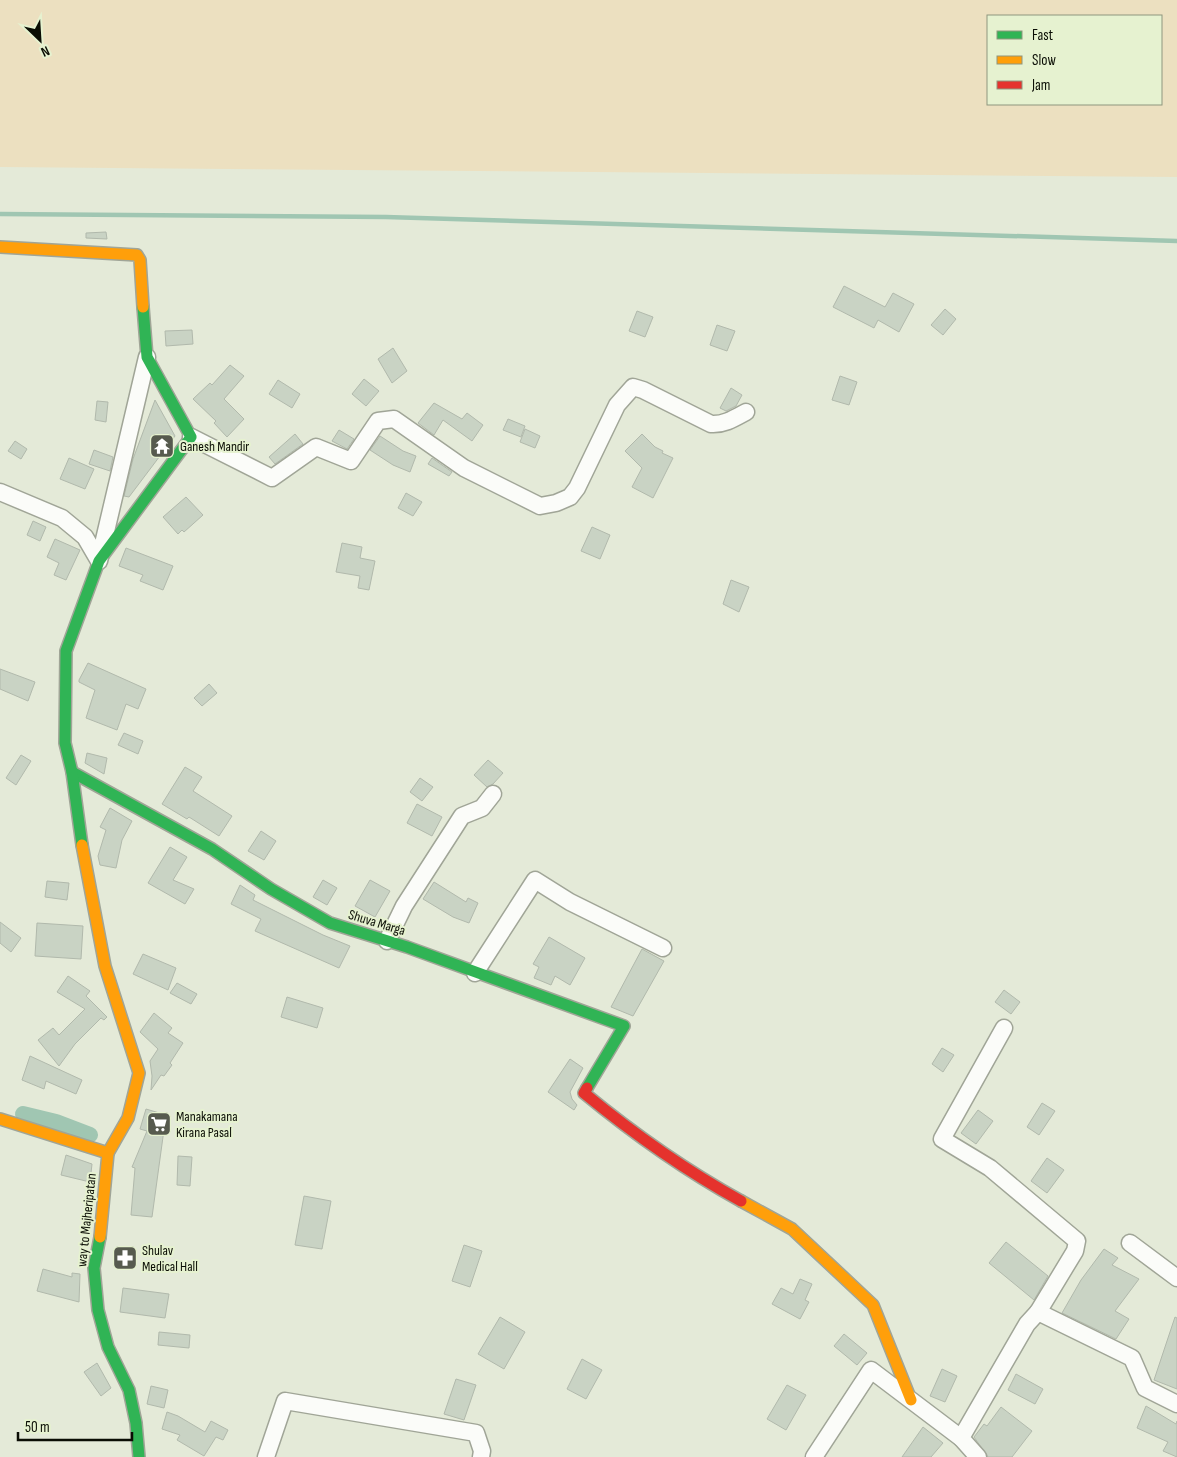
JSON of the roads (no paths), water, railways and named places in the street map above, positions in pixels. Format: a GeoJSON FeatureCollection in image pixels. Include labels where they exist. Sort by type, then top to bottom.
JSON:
{"type":"FeatureCollection","features":[{"type":"Feature","properties":{"kind":"street"},"geometry":{"type":"LineString","coordinates":[[0,247],[137,254],[140,260],[146,357],[99,562],[66,651],[65,743],[72,772],[81,840],[106,966],[139,1073],[128,1118],[108,1153],[0,1119]]}},
{"type":"Feature","properties":{"kind":"street"},"geometry":{"type":"LineString","coordinates":[[146,357],[191,437],[272,478],[316,447],[351,461],[378,421],[394,420],[464,468],[540,506],[556,503],[570,497],[617,405],[633,388],[643,390],[711,424],[718,425],[730,421],[746,412]]}},
{"type":"Feature","properties":{"kind":"street"},"geometry":{"type":"LineString","coordinates":[[99,562],[191,437]]}},
{"type":"Feature","properties":{"kind":"street"},"geometry":{"type":"LineString","coordinates":[[0,492],[62,518],[85,537],[99,562]]}},
{"type":"Feature","properties":{"kind":"street","name":"Shuva Marga"},"geometry":{"type":"LineString","coordinates":[[72,772],[212,849],[271,889],[330,923],[387,941],[624,1026],[584,1093],[635,1135],[698,1177],[792,1229],[873,1305],[893,1351],[910,1400]]}},
{"type":"Feature","properties":{"kind":"street"},"geometry":{"type":"LineString","coordinates":[[387,941],[404,906],[462,816],[482,808],[493,794]]}},
{"type":"Feature","properties":{"kind":"street"},"geometry":{"type":"LineString","coordinates":[[476,973],[535,880],[570,902],[663,948]]}},
{"type":"Feature","properties":{"kind":"street"},"geometry":{"type":"LineString","coordinates":[[961,1438],[1027,1324],[1038,1312],[1075,1250],[1077,1241],[990,1168],[942,1139],[1004,1028]]}},
{"type":"Feature","properties":{"kind":"street","name":"way to Majheripatan"},"geometry":{"type":"LineString","coordinates":[[108,1153],[102,1228],[94,1268],[98,1310],[108,1348],[129,1390],[136,1423],[139,1457]]}},
{"type":"Feature","properties":{"kind":"street"},"geometry":{"type":"LineString","coordinates":[[1130,1243],[1177,1278]]}},
{"type":"Feature","properties":{"kind":"street"},"geometry":{"type":"LineString","coordinates":[[1038,1312],[1132,1358],[1145,1388],[1177,1404]]}},
{"type":"Feature","properties":{"kind":"street"},"geometry":{"type":"LineString","coordinates":[[814,1457],[871,1370],[961,1438],[978,1457]]}},
{"type":"Feature","properties":{"kind":"street"},"geometry":{"type":"LineString","coordinates":[[266,1457],[285,1401],[476,1433],[482,1451],[480,1457]]}},
{"type":"Feature","properties":{"kind":"waterway"},"geometry":{"type":"LineString","coordinates":[[0,214],[386,217],[1177,241]]}},
{"type":"Feature","properties":{"kind":"waterway"},"geometry":{"type":"LineString","coordinates":[[23,1114],[56,1122],[90,1135]]}},
{"type":"Feature","properties":{"kind":"place","name":"Ganesh Mandir"},"geometry":{"type":"Point","coordinates":[162,446]}},
{"type":"Feature","properties":{"kind":"place","name":"Manakamana Kirana Pasal"},"geometry":{"type":"Point","coordinates":[159,1124]}},
{"type":"Feature","properties":{"kind":"place","name":"Shulav Medical Hall"},"geometry":{"type":"Point","coordinates":[125,1258]}}]}
